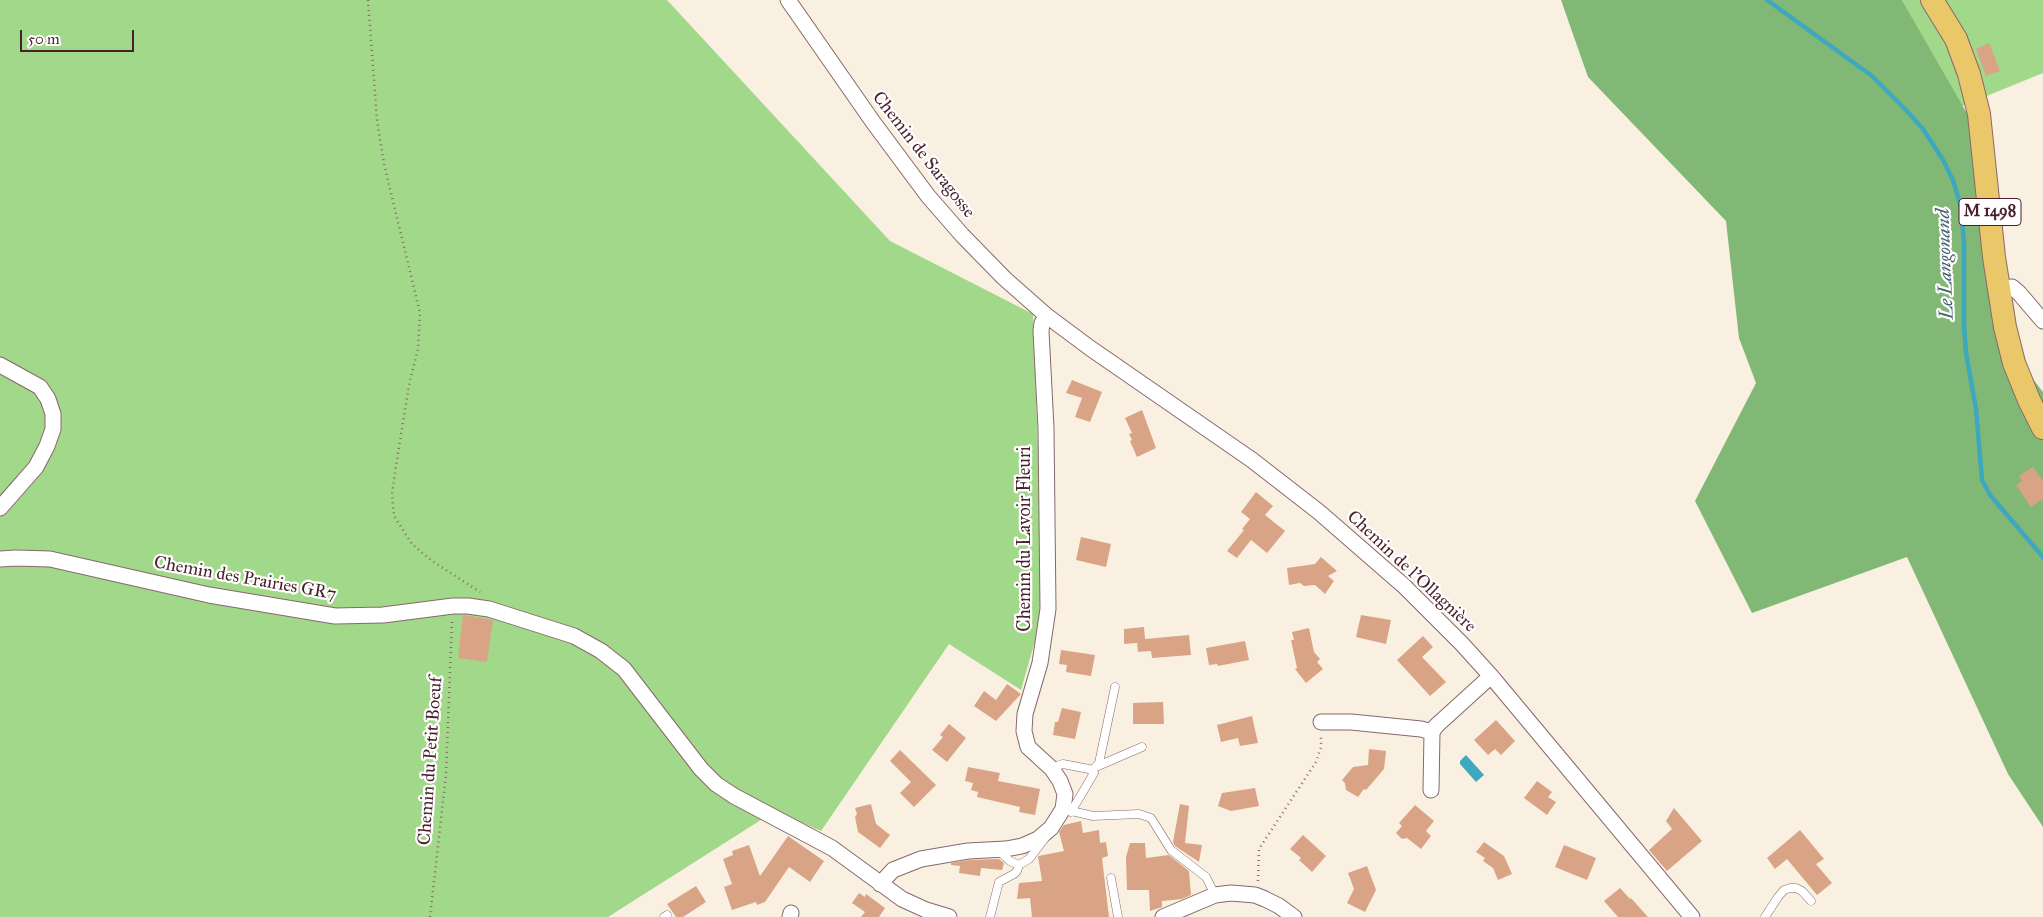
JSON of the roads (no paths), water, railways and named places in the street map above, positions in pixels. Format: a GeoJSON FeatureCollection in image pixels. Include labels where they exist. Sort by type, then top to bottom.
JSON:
{"type":"FeatureCollection","features":[{"type":"Feature","properties":{"kind":"main road","name":"M 1498"},"geometry":{"type":"LineString","coordinates":[[1932,0],[1956,39],[1969,74],[1979,114],[1998,289],[2014,363],[2043,428]]}},
{"type":"Feature","properties":{"kind":"street","name":"Chemin de Saragosse"},"geometry":{"type":"LineString","coordinates":[[788,0],[867,114],[928,196],[962,235],[1004,278],[1047,316]]}},
{"type":"Feature","properties":{"kind":"street"},"geometry":{"type":"LineString","coordinates":[[1998,289],[2012,287],[2043,321]]}},
{"type":"Feature","properties":{"kind":"street","name":"Chemin de l'Ollagnière"},"geometry":{"type":"LineString","coordinates":[[1047,316],[1252,460],[1319,512],[1404,586],[1491,676],[1692,917]]}},
{"type":"Feature","properties":{"kind":"street","name":"Chemin du Lavoir Fleuri"},"geometry":{"type":"LineString","coordinates":[[1047,316],[1042,323],[1041,331],[1046,428],[1048,609],[1040,663],[1025,714],[1024,731],[1028,747],[1052,770],[1060,781],[1065,794],[1067,810]]}},
{"type":"Feature","properties":{"kind":"street"},"geometry":{"type":"LineString","coordinates":[[0,365],[25,377],[40,387],[48,399],[53,414],[53,429],[36,467],[4,500]]}},
{"type":"Feature","properties":{"kind":"street","name":"Chemin des Prairies GR7"},"geometry":{"type":"LineString","coordinates":[[0,559],[50,559],[209,596],[335,616],[383,616],[453,606],[489,609],[574,636],[601,651],[624,670],[701,769],[716,784],[734,796],[832,848],[902,900],[949,917]]}},
{"type":"Feature","properties":{"kind":"street"},"geometry":{"type":"LineString","coordinates":[[1431,790],[1432,732],[1436,726],[1491,676]]}},
{"type":"Feature","properties":{"kind":"street"},"geometry":{"type":"LineString","coordinates":[[1321,722],[1421,728],[1432,732]]}},
{"type":"Feature","properties":{"kind":"street"},"geometry":{"type":"LineString","coordinates":[[880,884],[893,870],[921,859],[968,851],[999,850],[1022,846],[1043,834],[1067,810]]}},
{"type":"Feature","properties":{"kind":"street"},"geometry":{"type":"LineString","coordinates":[[1163,917],[1215,895],[1231,893],[1255,895],[1280,906],[1294,917]]}},
{"type":"Feature","properties":{"kind":"lane"},"geometry":{"type":"LineString","coordinates":[[1115,687],[1093,777],[1067,810],[1103,816],[1138,814],[1150,818],[1171,850],[1206,877],[1215,895]]}},
{"type":"Feature","properties":{"kind":"lane"},"geometry":{"type":"LineString","coordinates":[[1052,770],[1063,764],[1095,768],[1142,748]]}},
{"type":"Feature","properties":{"kind":"lane"},"geometry":{"type":"LineString","coordinates":[[990,917],[999,882],[1014,874],[1019,865],[1029,859],[1044,841],[1043,834]]}},
{"type":"Feature","properties":{"kind":"lane"},"geometry":{"type":"LineString","coordinates":[[999,850],[1001,854],[1019,865]]}},
{"type":"Feature","properties":{"kind":"lane"},"geometry":{"type":"LineString","coordinates":[[1111,878],[1118,917]]}},
{"type":"Feature","properties":{"kind":"lane"},"geometry":{"type":"LineString","coordinates":[[1765,917],[1784,890],[1796,888],[1802,891],[1811,901]]}},
{"type":"Feature","properties":{"kind":"water"},"geometry":{"type":"Polygon","coordinates":[[[1466,755],[1484,775],[1476,782],[1460,764],[1460,761],[1466,755]]]}},
{"type":"Feature","properties":{"kind":"waterway","name":"Le Langonand"},"geometry":{"type":"LineString","coordinates":[[1767,0],[1872,76],[1923,129],[1943,160],[1953,180],[1961,207],[1964,244],[1964,326],[1966,353],[1976,409],[1982,480],[1990,495],[2043,557]]}}]}
